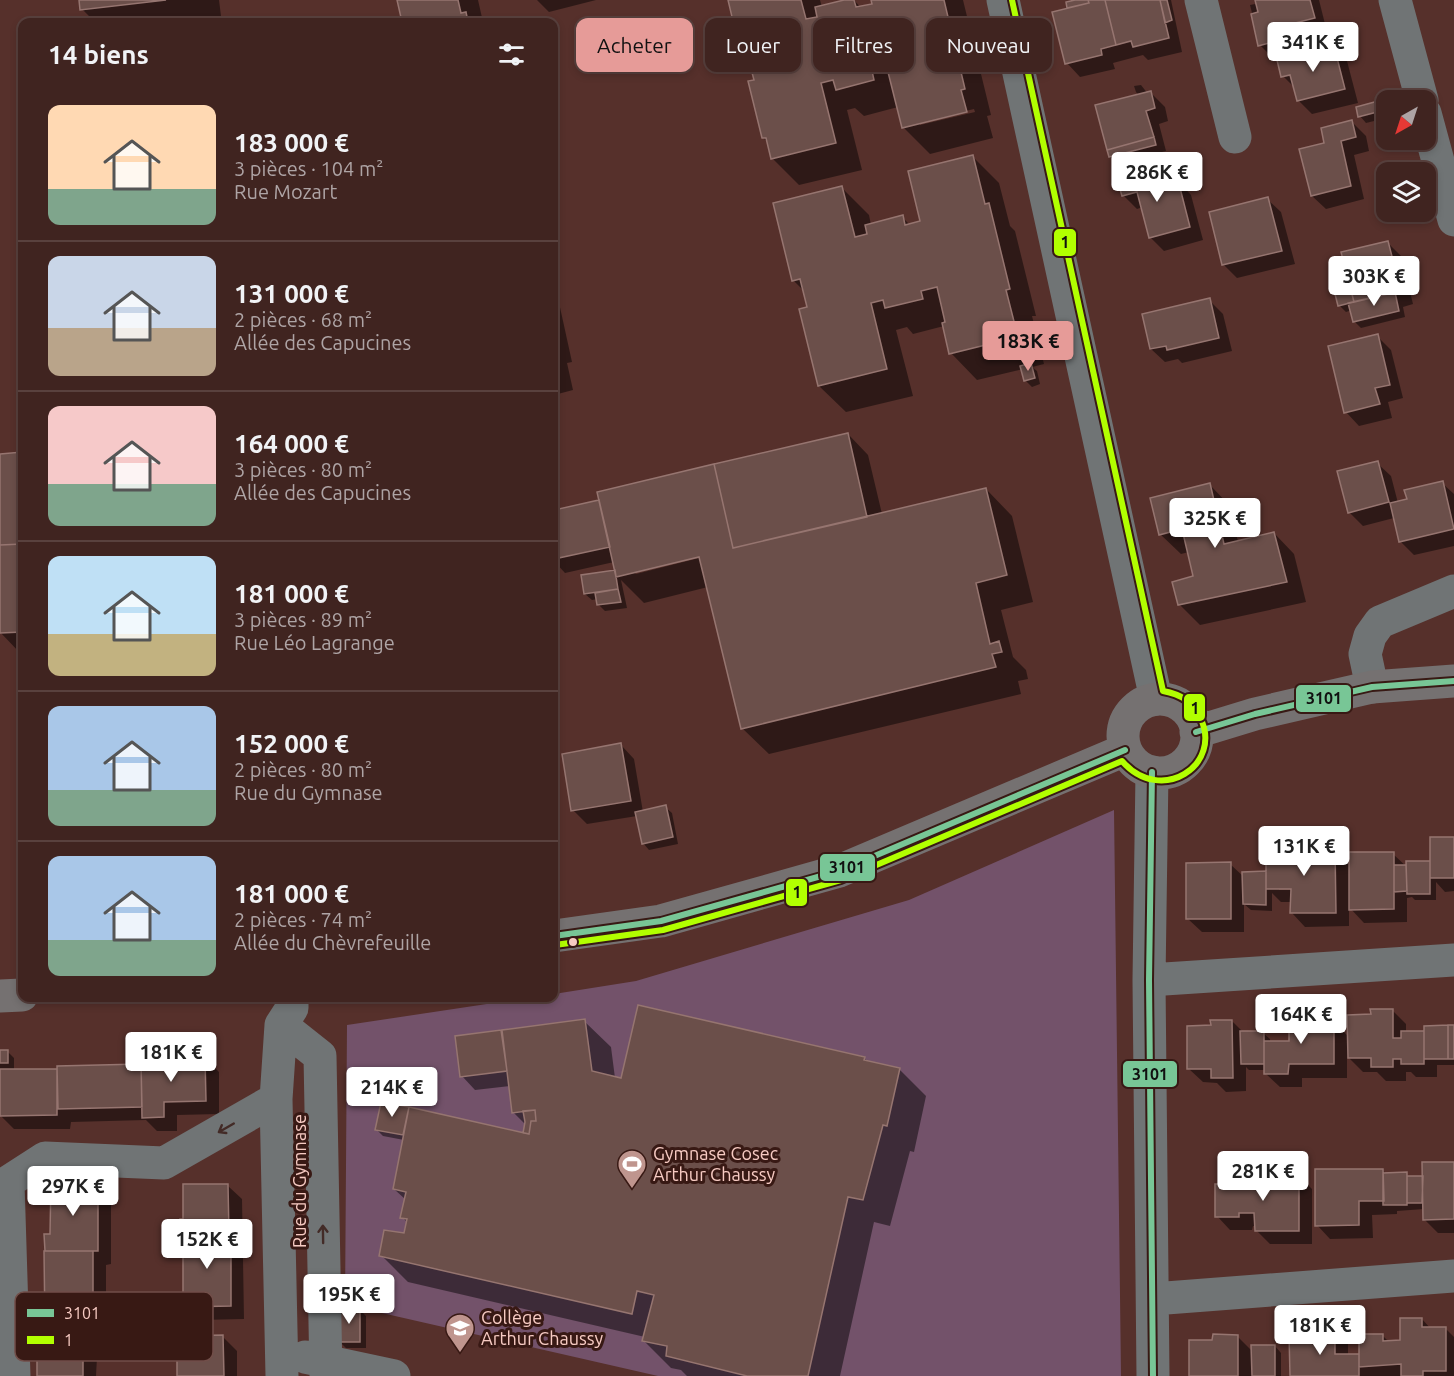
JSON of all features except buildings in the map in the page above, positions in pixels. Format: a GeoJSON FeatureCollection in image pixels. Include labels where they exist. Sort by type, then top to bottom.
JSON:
{"type":"FeatureCollection","features":[{"type":"Feature","properties":{"kind":"main road"},"geometry":{"type":"LineString","coordinates":[[1196,732],[1256,714],[1372,687],[1454,681]]}},
{"type":"Feature","properties":{"kind":"main road"},"geometry":{"type":"LineString","coordinates":[[1156,699],[1168,700],[1187,712],[1196,732],[1196,742],[1187,761],[1169,772],[1152,772],[1138,766],[1125,750],[1123,728],[1128,717],[1145,702],[1156,699]]}},
{"type":"Feature","properties":{"kind":"main road"},"geometry":{"type":"LineString","coordinates":[[558,935],[661,921],[839,871],[1125,750]]}},
{"type":"Feature","properties":{"kind":"main road"},"geometry":{"type":"LineString","coordinates":[[0,996],[18,995]]}},
{"type":"Feature","properties":{"kind":"street"},"geometry":{"type":"LineString","coordinates":[[1003,0],[1156,699]]}},
{"type":"Feature","properties":{"kind":"street"},"geometry":{"type":"LineString","coordinates":[[1201,0],[1235,137]]}},
{"type":"Feature","properties":{"kind":"street"},"geometry":{"type":"LineString","coordinates":[[1395,0],[1419,90]]}},
{"type":"Feature","properties":{"kind":"street"},"geometry":{"type":"LineString","coordinates":[[1435,150],[1454,220]]}},
{"type":"Feature","properties":{"kind":"street"},"geometry":{"type":"LineString","coordinates":[[1372,687],[1365,654],[1370,636],[1380,622],[1454,591]]}},
{"type":"Feature","properties":{"kind":"street"},"geometry":{"type":"LineString","coordinates":[[1152,772],[1149,980],[1153,1376]]}},
{"type":"Feature","properties":{"kind":"street"},"geometry":{"type":"LineString","coordinates":[[1149,980],[1454,960]]}},
{"type":"Feature","properties":{"kind":"street","name":"Rue du Gymnase"},"geometry":{"type":"LineString","coordinates":[[286,1011],[276,1099],[304,1367]]}},
{"type":"Feature","properties":{"kind":"street","name":"Rue du Gymnase"},"geometry":{"type":"LineString","coordinates":[[286,1011],[297,1060],[300,1102],[299,1191],[304,1367]]}},
{"type":"Feature","properties":{"kind":"street"},"geometry":{"type":"LineString","coordinates":[[14,1376],[8,1182],[45,1158],[164,1163],[276,1099]]}},
{"type":"Feature","properties":{"kind":"street"},"geometry":{"type":"LineString","coordinates":[[1153,1299],[1454,1276]]}},
{"type":"Feature","properties":{"kind":"street"},"geometry":{"type":"LineString","coordinates":[[304,1367],[394,1376]]}},
{"type":"Feature","properties":{"kind":"shaded area"},"geometry":{"type":"Polygon","coordinates":[[[1114,810],[1121,1376],[658,1376],[345,1306],[347,1025],[500,1002],[558,1002],[558,993],[636,981],[909,900],[1114,810]]]}},
{"type":"Feature","properties":{"kind":"transit line","name":"1"},"geometry":{"type":"LineString","coordinates":[[558,945],[663,930],[841,880],[1122,761],[1138,774],[1154,780],[1170,780],[1185,774],[1196,764],[1203,750],[1205,735],[1197,711],[1185,699],[1163,691],[1012,0]]}},
{"type":"Feature","properties":{"kind":"transit line","name":"3101"},"geometry":{"type":"LineString","coordinates":[[1196,732],[1255,714],[1372,687],[1454,681]]}},
{"type":"Feature","properties":{"kind":"transit line","name":"3101"},"geometry":{"type":"LineString","coordinates":[[558,935],[661,921],[839,871],[1125,750]]}},
{"type":"Feature","properties":{"kind":"transit line","name":"3101"},"geometry":{"type":"LineString","coordinates":[[1152,772],[1149,980],[1153,1376]]}},
{"type":"Feature","properties":{"kind":"place","name":"Gymnase Cosec Arthur Chaussy"},"geometry":{"type":"Point","coordinates":[632,1190]}},
{"type":"Feature","properties":{"kind":"place","name":"Collège Arthur Chaussy"},"geometry":{"type":"Point","coordinates":[460,1354]}}]}
